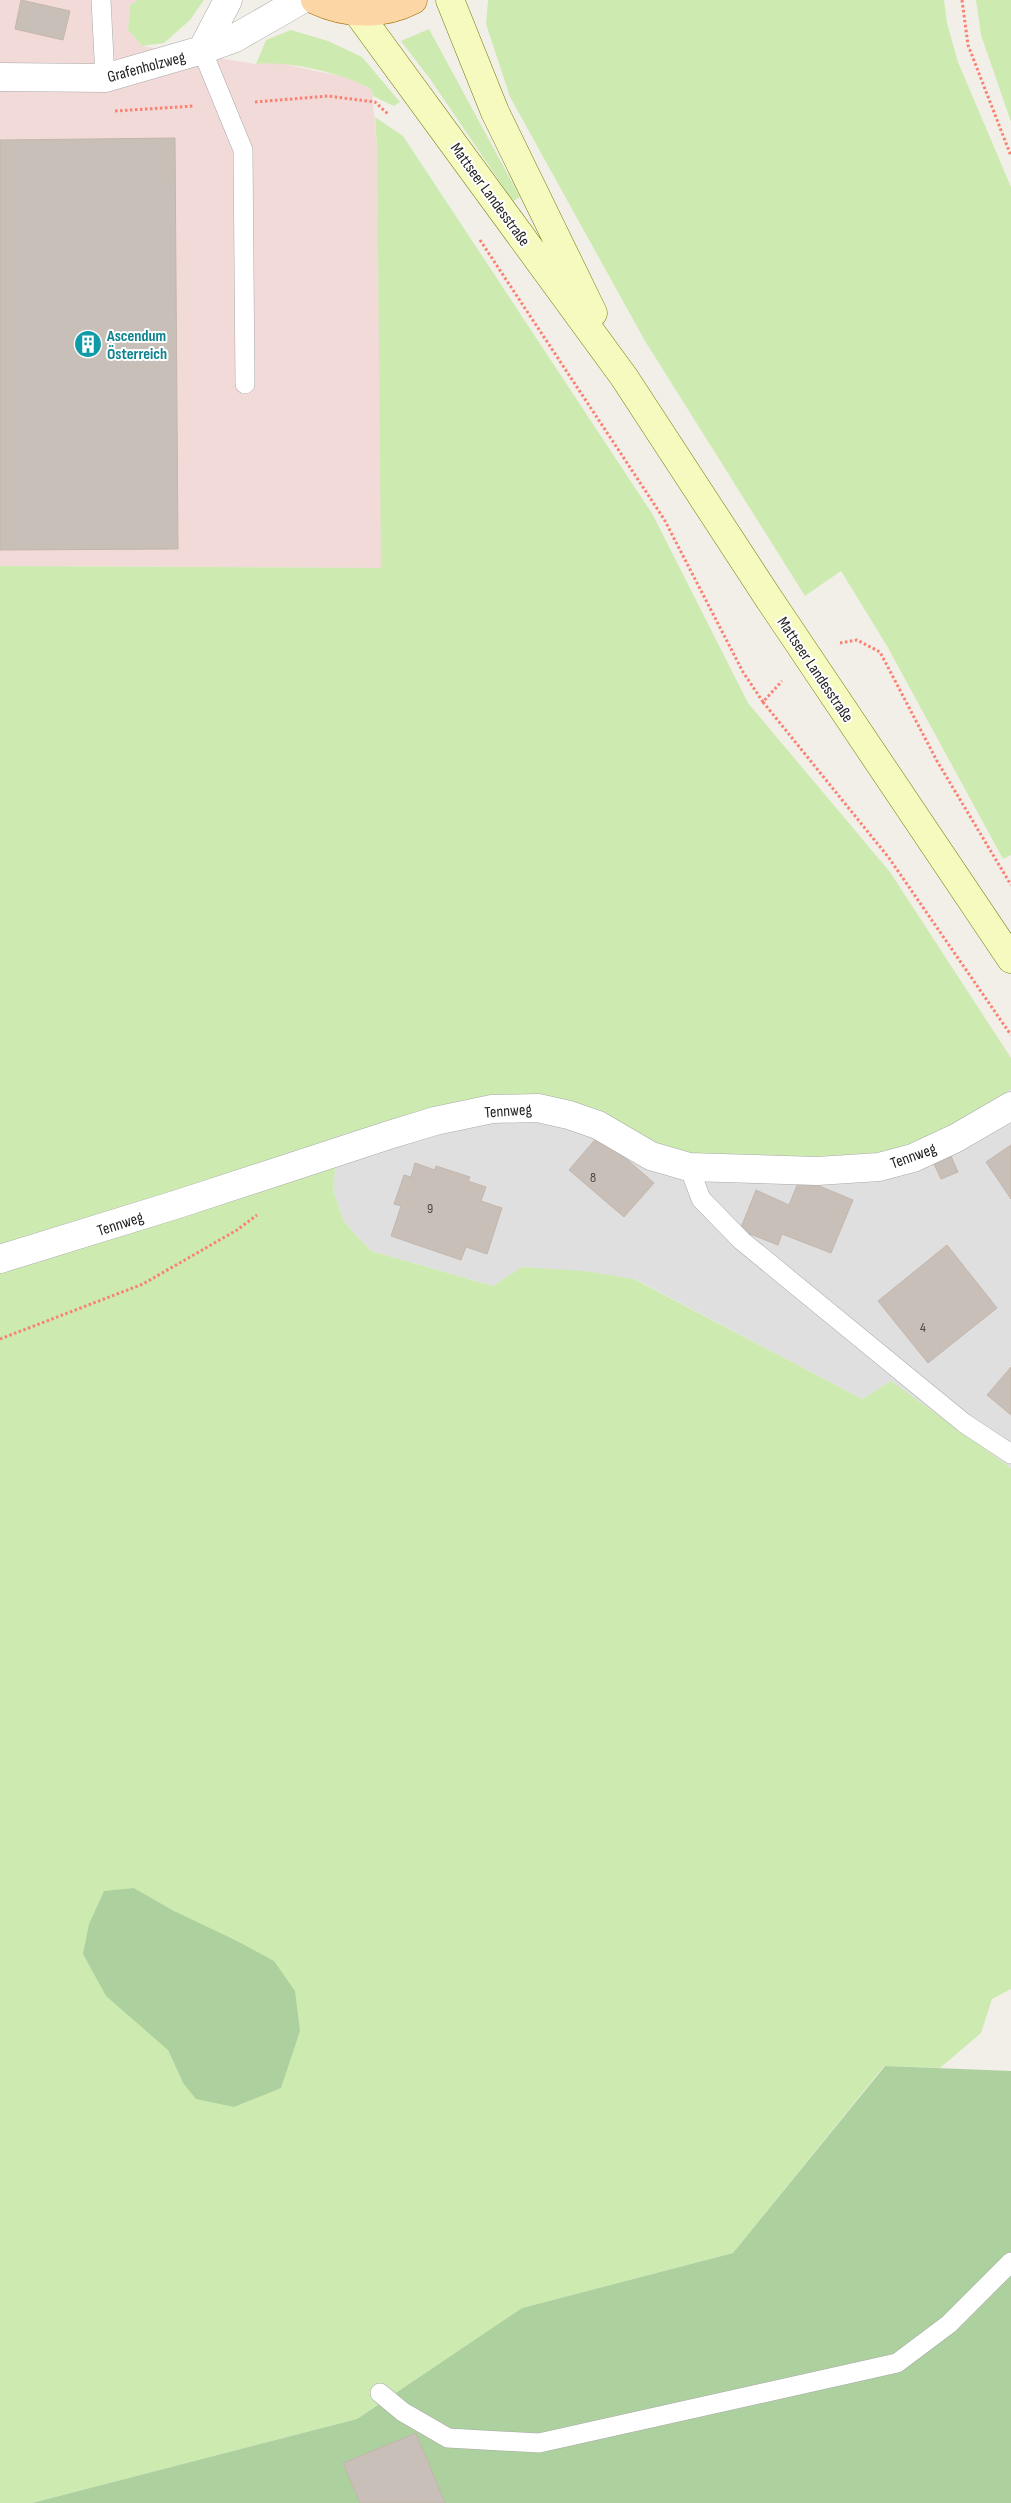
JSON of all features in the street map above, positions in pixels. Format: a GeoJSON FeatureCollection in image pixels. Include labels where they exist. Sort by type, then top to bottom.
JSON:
{"type":"FeatureCollection","features":[{"type":"Feature","properties":{"kind":"main road"},"geometry":{"type":"LineString","coordinates":[[315,0],[331,7],[357,12],[380,11],[413,0]]}},
{"type":"Feature","properties":{"kind":"main road","name":"Mattseer Landesstraße"},"geometry":{"type":"LineString","coordinates":[[450,0],[495,112],[624,377]]}},
{"type":"Feature","properties":{"kind":"main road","name":"Mattseer Landesstraße"},"geometry":{"type":"LineString","coordinates":[[357,12],[624,377],[769,599],[1011,959]]}},
{"type":"Feature","properties":{"kind":"street","name":"Grafenholzweg"},"geometry":{"type":"LineString","coordinates":[[202,50],[228,0]]}},
{"type":"Feature","properties":{"kind":"street","name":"Grafenholzweg"},"geometry":{"type":"LineString","coordinates":[[0,77],[105,78],[202,50],[236,38],[301,0]]}},
{"type":"Feature","properties":{"kind":"street","name":"Tennweg"},"geometry":{"type":"LineString","coordinates":[[0,1259],[160,1210],[416,1126],[492,1109],[538,1108],[569,1115],[598,1125],[651,1156],[689,1168],[817,1171],[879,1167],[913,1158],[956,1138],[1011,1106]]}},
{"type":"Feature","properties":{"kind":"lane"},"geometry":{"type":"LineString","coordinates":[[101,0],[105,78]]}},
{"type":"Feature","properties":{"kind":"lane"},"geometry":{"type":"LineString","coordinates":[[202,50],[243,150],[245,384]]}},
{"type":"Feature","properties":{"kind":"lane"},"geometry":{"type":"LineString","coordinates":[[689,1168],[701,1199],[742,1242],[964,1423],[1011,1454]]}},
{"type":"Feature","properties":{"kind":"lane"},"geometry":{"type":"LineString","coordinates":[[380,2393],[403,2412],[448,2438],[539,2443],[897,2363],[949,2324],[1011,2262]]}},
{"type":"Feature","properties":{"kind":"path"},"geometry":{"type":"LineString","coordinates":[[962,0],[968,45],[1011,156]]}},
{"type":"Feature","properties":{"kind":"path"},"geometry":{"type":"LineString","coordinates":[[107,111],[287,101],[328,96],[375,102],[389,115]]}},
{"type":"Feature","properties":{"kind":"path"},"geometry":{"type":"LineString","coordinates":[[475,233],[664,519],[743,672],[763,702],[889,858],[1011,1035]]}},
{"type":"Feature","properties":{"kind":"path"},"geometry":{"type":"LineString","coordinates":[[840,643],[857,640],[880,652],[937,761],[1011,885]]}},
{"type":"Feature","properties":{"kind":"path"},"geometry":{"type":"LineString","coordinates":[[763,702],[782,681]]}},
{"type":"Feature","properties":{"kind":"path"},"geometry":{"type":"LineString","coordinates":[[0,1339],[142,1284],[237,1230],[260,1213]]}},
{"type":"Feature","properties":{"kind":"shaded area"},"geometry":{"type":"Polygon","coordinates":[[[0,0],[138,0],[130,5],[128,30],[142,46],[256,64],[274,62],[349,78],[372,90],[377,147],[382,568],[0,566],[0,0]]]}},
{"type":"Feature","properties":{"kind":"shaded area"},"geometry":{"type":"Polygon","coordinates":[[[1011,1089],[1011,1468],[891,1381],[862,1399],[635,1279],[522,1267],[493,1286],[371,1251],[344,1222],[333,1190],[338,1136],[431,1110],[945,1132],[1011,1089]]]}},
{"type":"Feature","properties":{"kind":"green space"},"geometry":{"type":"Polygon","coordinates":[[[138,0],[204,0],[190,20],[164,43],[142,46],[128,30],[130,5],[138,0]]]}},
{"type":"Feature","properties":{"kind":"green space"},"geometry":{"type":"Polygon","coordinates":[[[488,0],[944,0],[947,23],[958,62],[1011,187],[1011,855],[1003,859],[887,646],[841,571],[805,596],[645,341],[510,97],[486,24],[488,0]]]}},
{"type":"Feature","properties":{"kind":"green space"},"geometry":{"type":"Polygon","coordinates":[[[976,0],[1011,0],[1011,122],[981,35],[976,0]]]}},
{"type":"Feature","properties":{"kind":"green space"},"geometry":{"type":"Polygon","coordinates":[[[429,29],[520,197],[513,201],[430,79],[401,41],[429,29]]]}},
{"type":"Feature","properties":{"kind":"green space"},"geometry":{"type":"Polygon","coordinates":[[[291,30],[328,41],[362,57],[400,102],[394,106],[373,96],[372,90],[361,84],[332,74],[299,66],[269,63],[256,64],[266,40],[291,30]]]}},
{"type":"Feature","properties":{"kind":"green space"},"geometry":{"type":"Polygon","coordinates":[[[375,117],[403,136],[653,515],[748,703],[890,872],[1011,1058],[1011,1089],[945,1132],[874,1156],[775,1160],[680,1155],[627,1128],[431,1110],[338,1136],[333,1190],[344,1222],[371,1251],[493,1286],[522,1267],[584,1271],[634,1279],[862,1399],[891,1381],[1011,1468],[1011,1989],[992,1999],[981,2033],[940,2068],[884,2066],[733,2253],[522,2308],[357,2419],[32,2503],[0,2503],[0,566],[381,568],[377,147],[375,117]],[[134,1888],[168,2050],[183,2083],[174,1911],[134,1888]]]}},
{"type":"Feature","properties":{"kind":"green space"},"geometry":{"type":"Polygon","coordinates":[[[134,1888],[174,1911],[274,1961],[295,1991],[300,2031],[281,2088],[234,2107],[196,2099],[183,2083],[168,2050],[106,1996],[83,1954],[89,1924],[104,1891],[134,1888]]]}},
{"type":"Feature","properties":{"kind":"green space"},"geometry":{"type":"Polygon","coordinates":[[[885,2066],[1011,2071],[1011,2503],[32,2503],[357,2419],[522,2308],[733,2253],[885,2066]]]}},
{"type":"Feature","properties":{"kind":"building"},"geometry":{"type":"Polygon","coordinates":[[[21,0],[70,11],[63,40],[15,29],[21,0]]]}},
{"type":"Feature","properties":{"kind":"building","name":"Ascendum Österreich"},"geometry":{"type":"Polygon","coordinates":[[[175,138],[178,549],[0,550],[0,140],[175,138]]]}},
{"type":"Feature","properties":{"kind":"building"},"geometry":{"type":"Polygon","coordinates":[[[599,1135],[654,1183],[624,1217],[569,1170],[599,1135]]]}},
{"type":"Feature","properties":{"kind":"building"},"geometry":{"type":"Polygon","coordinates":[[[1011,1145],[1011,1199],[986,1162],[1011,1145]]]}},
{"type":"Feature","properties":{"kind":"building"},"geometry":{"type":"Polygon","coordinates":[[[951,1156],[958,1172],[941,1179],[934,1164],[951,1156]]]}},
{"type":"Feature","properties":{"kind":"building"},"geometry":{"type":"Polygon","coordinates":[[[415,1163],[435,1170],[436,1166],[470,1177],[468,1181],[486,1187],[481,1201],[502,1208],[487,1254],[466,1247],[461,1260],[391,1236],[401,1206],[394,1204],[404,1175],[411,1177],[415,1163]]]}},
{"type":"Feature","properties":{"kind":"building"},"geometry":{"type":"Polygon","coordinates":[[[800,1178],[853,1200],[831,1253],[782,1234],[778,1245],[740,1230],[756,1190],[789,1205],[800,1178]]]}},
{"type":"Feature","properties":{"kind":"building"},"geometry":{"type":"Polygon","coordinates":[[[947,1245],[997,1308],[928,1363],[878,1301],[947,1245]]]}},
{"type":"Feature","properties":{"kind":"building"},"geometry":{"type":"Polygon","coordinates":[[[1011,1367],[1011,1415],[987,1395],[1011,1367]]]}},
{"type":"Feature","properties":{"kind":"building"},"geometry":{"type":"Polygon","coordinates":[[[416,2433],[445,2503],[360,2503],[343,2463],[416,2433]]]}},
{"type":"Feature","properties":{"kind":"place","name":"Ascendum Österreich"},"geometry":{"type":"Point","coordinates":[88,344]}}]}
